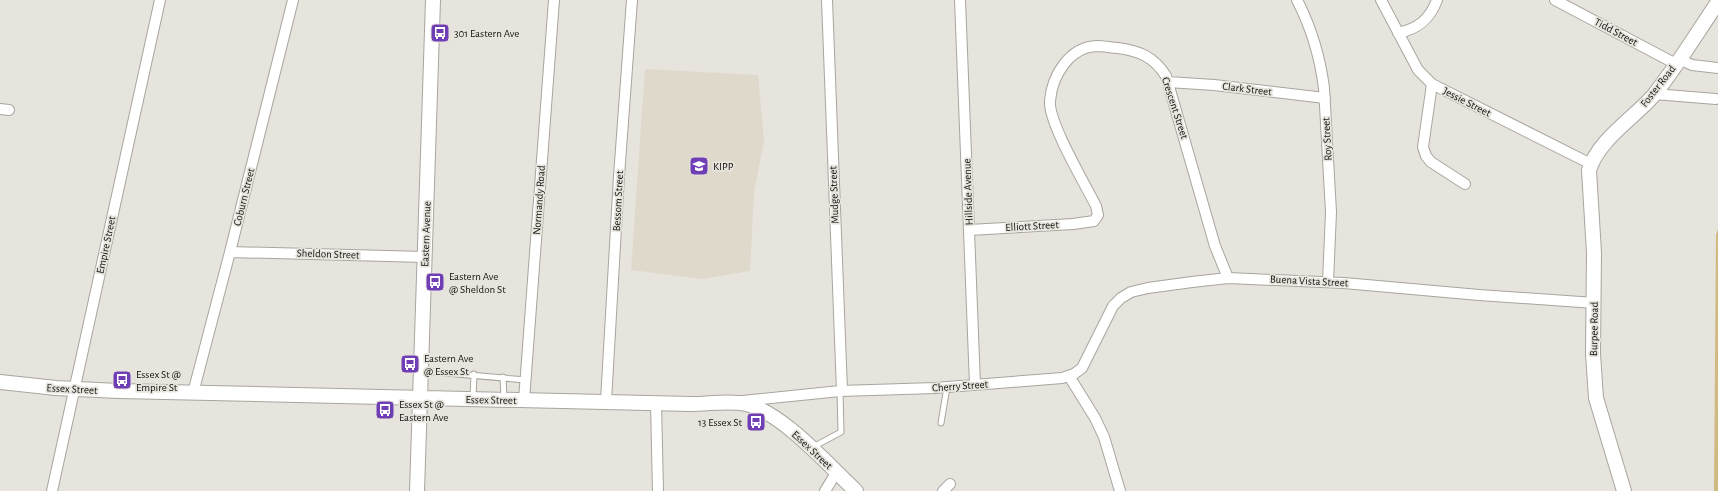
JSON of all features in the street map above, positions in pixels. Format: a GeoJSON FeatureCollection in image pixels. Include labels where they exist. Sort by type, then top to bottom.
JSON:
{"type":"FeatureCollection","features":[{"type":"Feature","properties":{"kind":"main road","name":"Eastern Avenue"},"geometry":{"type":"LineString","coordinates":[[417,491],[433,0]]}},
{"type":"Feature","properties":{"kind":"main road","name":"Foster Road"},"geometry":{"type":"LineString","coordinates":[[1591,164],[1601,148],[1654,94],[1718,2]]}},
{"type":"Feature","properties":{"kind":"main road","name":"Burpee Road"},"geometry":{"type":"LineString","coordinates":[[1591,164],[1589,170],[1594,253],[1593,354],[1596,398],[1624,491]]}},
{"type":"Feature","properties":{"kind":"main road","name":"Essex Street"},"geometry":{"type":"LineString","coordinates":[[0,382],[74,389],[193,393],[746,404],[758,409],[784,425],[811,448],[856,491]]}},
{"type":"Feature","properties":{"kind":"street","name":"Empire Street"},"geometry":{"type":"LineString","coordinates":[[52,491],[160,0]]}},
{"type":"Feature","properties":{"kind":"street","name":"Coburn Street"},"geometry":{"type":"LineString","coordinates":[[193,393],[293,0]]}},
{"type":"Feature","properties":{"kind":"street","name":"Normandy Road"},"geometry":{"type":"LineString","coordinates":[[524,400],[554,0]]}},
{"type":"Feature","properties":{"kind":"street","name":"Bessom Street"},"geometry":{"type":"LineString","coordinates":[[606,401],[619,176],[632,0]]}},
{"type":"Feature","properties":{"kind":"street","name":"Mudge Street"},"geometry":{"type":"LineString","coordinates":[[827,0],[841,391]]}},
{"type":"Feature","properties":{"kind":"street","name":"Hillside Avenue"},"geometry":{"type":"LineString","coordinates":[[960,0],[975,385]]}},
{"type":"Feature","properties":{"kind":"street","name":"Roy Street"},"geometry":{"type":"LineString","coordinates":[[1297,0],[1316,49],[1321,68],[1325,98],[1331,212],[1328,282]]}},
{"type":"Feature","properties":{"kind":"street","name":"Jessie Street"},"geometry":{"type":"LineString","coordinates":[[1381,0],[1418,70],[1432,84],[1591,164]]}},
{"type":"Feature","properties":{"kind":"street"},"geometry":{"type":"LineString","coordinates":[[1398,33],[1412,30],[1421,24],[1429,17],[1437,0]]}},
{"type":"Feature","properties":{"kind":"street","name":"Tidd Street"},"geometry":{"type":"LineString","coordinates":[[1555,0],[1677,62],[1718,68]]}},
{"type":"Feature","properties":{"kind":"street","name":"Crescent Street"},"geometry":{"type":"LineString","coordinates":[[1094,221],[1098,215],[1096,206],[1057,129],[1051,111],[1050,102],[1056,79],[1068,59],[1088,48],[1097,46],[1139,52],[1152,59],[1160,67],[1168,82],[1215,246],[1228,278]]}},
{"type":"Feature","properties":{"kind":"street","name":"Clark Street"},"geometry":{"type":"LineString","coordinates":[[1168,82],[1214,85],[1325,98]]}},
{"type":"Feature","properties":{"kind":"street"},"geometry":{"type":"LineString","coordinates":[[1432,84],[1423,147],[1426,156],[1431,162],[1465,184]]}},
{"type":"Feature","properties":{"kind":"street"},"geometry":{"type":"LineString","coordinates":[[1654,94],[1716,98]]}},
{"type":"Feature","properties":{"kind":"street","name":"Elliott Street"},"geometry":{"type":"LineString","coordinates":[[969,230],[1073,224],[1094,221]]}},
{"type":"Feature","properties":{"kind":"street","name":"Sheldon Street"},"geometry":{"type":"LineString","coordinates":[[230,252],[425,257]]}},
{"type":"Feature","properties":{"kind":"street","name":"Buena Vista Street"},"geometry":{"type":"LineString","coordinates":[[1069,376],[1082,368],[1113,306],[1121,298],[1131,292],[1148,288],[1228,278],[1328,282],[1479,296],[1594,303]]}},
{"type":"Feature","properties":{"kind":"street","name":"Cherry Street"},"geometry":{"type":"LineString","coordinates":[[725,403],[841,391],[948,387],[1062,378],[1069,376]]}},
{"type":"Feature","properties":{"kind":"street"},"geometry":{"type":"LineString","coordinates":[[1069,376],[1092,412],[1104,437],[1120,491]]}},
{"type":"Feature","properties":{"kind":"street"},"geometry":{"type":"LineString","coordinates":[[656,403],[658,491]]}},
{"type":"Feature","properties":{"kind":"street"},"geometry":{"type":"LineString","coordinates":[[825,491],[836,473]]}},
{"type":"Feature","properties":{"kind":"lane"},"geometry":{"type":"LineString","coordinates":[[421,370],[526,380]]}},
{"type":"Feature","properties":{"kind":"lane"},"geometry":{"type":"LineString","coordinates":[[473,399],[474,374]]}},
{"type":"Feature","properties":{"kind":"lane"},"geometry":{"type":"LineString","coordinates":[[503,378],[504,400]]}},
{"type":"Feature","properties":{"kind":"lane"},"geometry":{"type":"LineString","coordinates":[[941,423],[948,387]]}},
{"type":"Feature","properties":{"kind":"lane"},"geometry":{"type":"LineString","coordinates":[[811,448],[841,432],[841,391]]}},
{"type":"Feature","properties":{"kind":"shaded area","name":"KIPP"},"geometry":{"type":"Polygon","coordinates":[[[645,69],[758,75],[764,141],[754,193],[750,271],[702,279],[631,270],[645,69]]]}},
{"type":"Feature","properties":{"kind":"green space"},"geometry":{"type":"Polygon","coordinates":[[[1718,229],[1718,491],[1714,491],[1716,235],[1718,229]]]}},
{"type":"Feature","properties":{"kind":"place","name":"301 Eastern Ave"},"geometry":{"type":"Point","coordinates":[440,33]}},
{"type":"Feature","properties":{"kind":"place","name":"KIPP"},"geometry":{"type":"Point","coordinates":[699,166]}},
{"type":"Feature","properties":{"kind":"place","name":"Eastern Ave @ Sheldon St"},"geometry":{"type":"Point","coordinates":[435,282]}},
{"type":"Feature","properties":{"kind":"place","name":"Eastern Ave @ Essex St"},"geometry":{"type":"Point","coordinates":[410,364]}},
{"type":"Feature","properties":{"kind":"place","name":"Essex St @ Empire St"},"geometry":{"type":"Point","coordinates":[122,380]}},
{"type":"Feature","properties":{"kind":"place","name":"Essex St @ Eastern Ave"},"geometry":{"type":"Point","coordinates":[385,410]}},
{"type":"Feature","properties":{"kind":"place","name":"13 Essex St"},"geometry":{"type":"Point","coordinates":[756,422]}}]}
